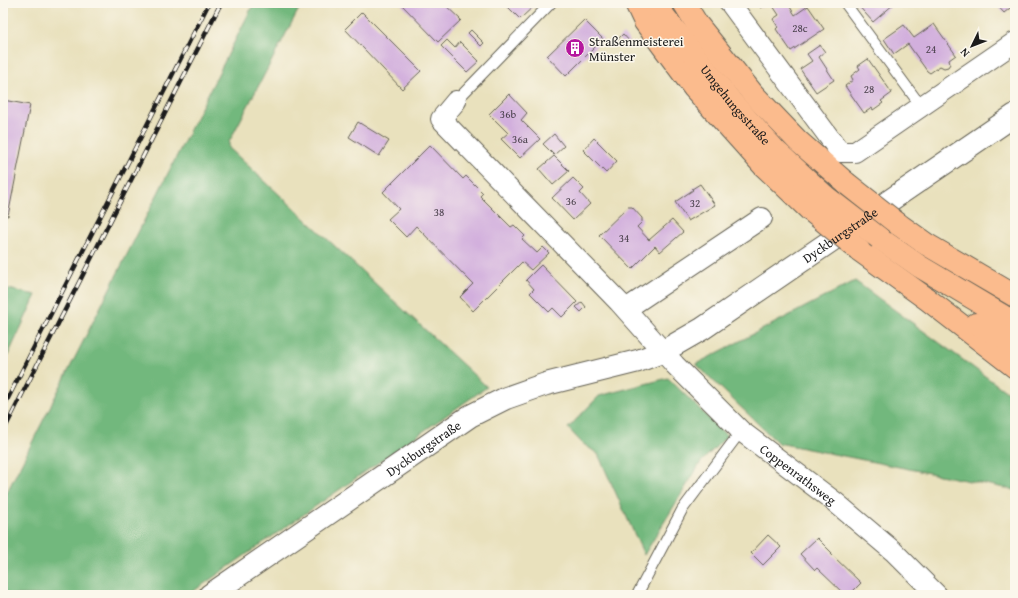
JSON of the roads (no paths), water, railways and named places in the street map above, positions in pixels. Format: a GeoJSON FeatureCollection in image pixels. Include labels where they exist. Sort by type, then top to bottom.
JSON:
{"type":"FeatureCollection","features":[{"type":"Feature","properties":{"kind":"highway"},"geometry":{"type":"LineString","coordinates":[[636,3],[645,22],[694,88],[763,165],[818,203],[879,238],[919,266],[1002,316],[1015,322]]}},
{"type":"Feature","properties":{"kind":"highway","name":"Umgehungsstraße"},"geometry":{"type":"LineString","coordinates":[[655,3],[734,105],[775,150],[818,203]]}},
{"type":"Feature","properties":{"kind":"highway","name":"Umgehungsstraße"},"geometry":{"type":"LineString","coordinates":[[684,3],[697,24],[753,94],[798,141],[846,183],[898,224],[926,244],[1015,296]]}},
{"type":"Feature","properties":{"kind":"highway"},"geometry":{"type":"LineString","coordinates":[[818,203],[858,250],[927,299],[1015,367]]}},
{"type":"Feature","properties":{"kind":"highway"},"geometry":{"type":"LineString","coordinates":[[927,299],[1015,344]]}},
{"type":"Feature","properties":{"kind":"street"},"geometry":{"type":"LineString","coordinates":[[730,3],[840,152],[855,152],[1015,42]]}},
{"type":"Feature","properties":{"kind":"street"},"geometry":{"type":"LineString","coordinates":[[456,101],[441,119],[626,309],[662,352]]}},
{"type":"Feature","properties":{"kind":"street","name":"Dyckburgstraße"},"geometry":{"type":"LineString","coordinates":[[210,595],[470,416],[506,398],[546,384],[638,361],[662,352],[702,329],[1015,115]]}},
{"type":"Feature","properties":{"kind":"street"},"geometry":{"type":"LineString","coordinates":[[626,309],[762,218]]}},
{"type":"Feature","properties":{"kind":"street","name":"Coppenrathsweg"},"geometry":{"type":"LineString","coordinates":[[662,352],[741,432],[835,502],[893,551],[937,595]]}},
{"type":"Feature","properties":{"kind":"lane"},"geometry":{"type":"LineString","coordinates":[[456,101],[550,3]]}},
{"type":"Feature","properties":{"kind":"lane"},"geometry":{"type":"LineString","coordinates":[[845,3],[921,106]]}},
{"type":"Feature","properties":{"kind":"lane"},"geometry":{"type":"LineString","coordinates":[[637,595],[682,510],[741,432]]}},
{"type":"Feature","properties":{"kind":"railway"},"geometry":{"type":"LineString","coordinates":[[3,408],[209,3]]}},
{"type":"Feature","properties":{"kind":"railway"},"geometry":{"type":"LineString","coordinates":[[3,432],[221,3]]}},
{"type":"Feature","properties":{"kind":"place","name":"Straßenmeisterei Münster"},"geometry":{"type":"Point","coordinates":[575,48]}}]}
